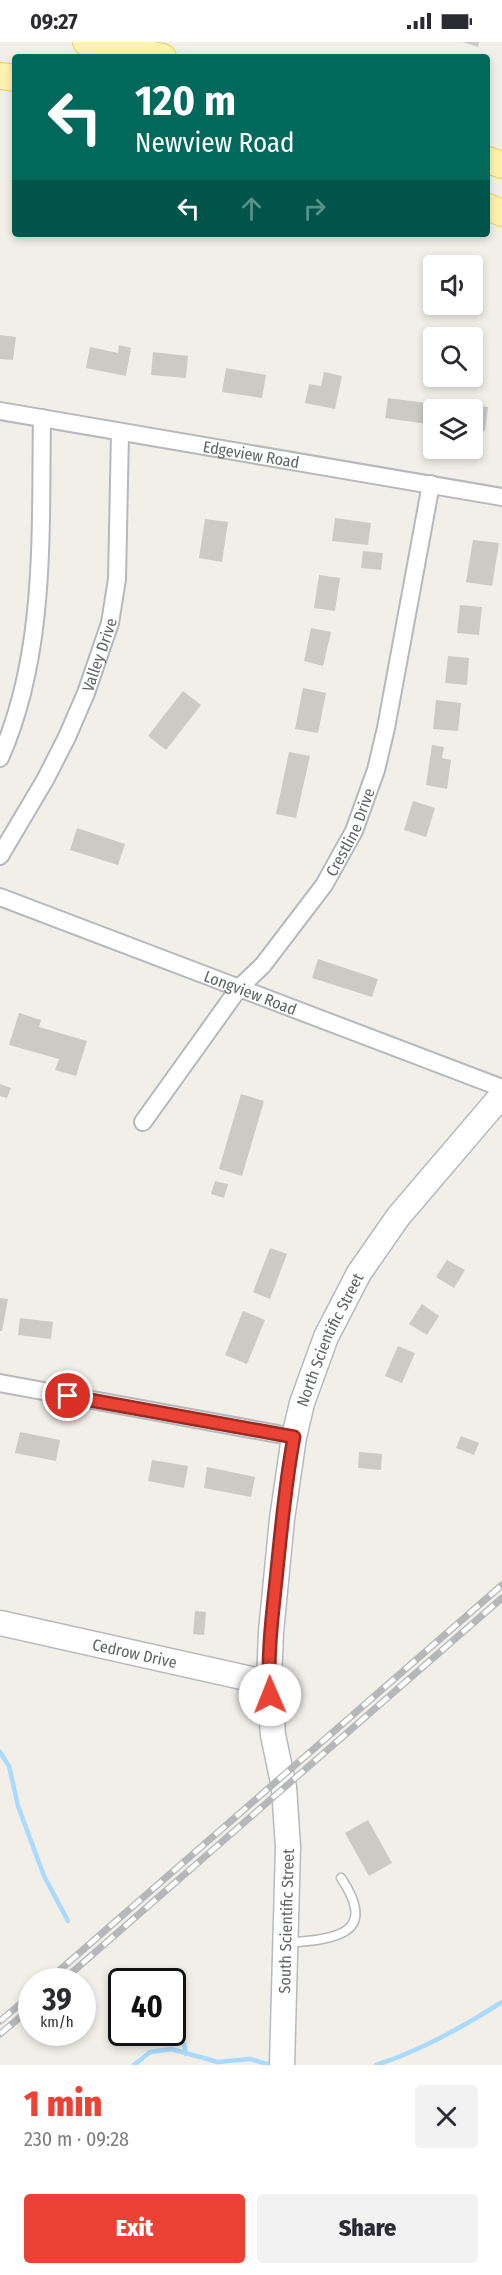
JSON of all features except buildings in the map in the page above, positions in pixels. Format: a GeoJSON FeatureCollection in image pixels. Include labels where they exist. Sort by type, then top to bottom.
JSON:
{"type":"FeatureCollection","features":[{"type":"Feature","properties":{"kind":"main road"},"geometry":{"type":"LineString","coordinates":[[86,42],[147,54]]}},
{"type":"Feature","properties":{"kind":"street","name":"Edgeview Road"},"geometry":{"type":"LineString","coordinates":[[0,411],[502,497]]}},
{"type":"Feature","properties":{"kind":"street"},"geometry":{"type":"LineString","coordinates":[[0,758],[25,680],[36,610],[39,577],[42,418]]}},
{"type":"Feature","properties":{"kind":"street","name":"Valley Drive"},"geometry":{"type":"LineString","coordinates":[[0,856],[45,780],[67,737],[89,684],[110,623],[117,579],[120,432]]}},
{"type":"Feature","properties":{"kind":"street","name":"Crestline Drive"},"geometry":{"type":"LineString","coordinates":[[143,1122],[239,988],[263,965],[324,885],[339,861],[367,801],[386,728],[431,484]]}},
{"type":"Feature","properties":{"kind":"street","name":"Longview Road"},"geometry":{"type":"LineString","coordinates":[[0,897],[502,1088]]}},
{"type":"Feature","properties":{"kind":"street","name":"North Scientific Street"},"geometry":{"type":"LineString","coordinates":[[282,1777],[273,1735],[269,1683],[271,1632],[282,1519],[294,1437],[302,1403],[322,1348],[359,1273],[398,1217],[502,1095]]}},
{"type":"Feature","properties":{"kind":"street"},"geometry":{"type":"LineString","coordinates":[[0,1383],[294,1437]]}},
{"type":"Feature","properties":{"kind":"street","name":"Cedrow Drive"},"geometry":{"type":"LineString","coordinates":[[0,1623],[269,1683]]}},
{"type":"Feature","properties":{"kind":"street","name":"South Scientific Street"},"geometry":{"type":"LineString","coordinates":[[282,1777],[288,1847],[283,2062]]}},
{"type":"Feature","properties":{"kind":"lane"},"geometry":{"type":"LineString","coordinates":[[286,1943],[337,1937],[348,1930],[355,1917],[356,1904],[341,1878]]}},
{"type":"Feature","properties":{"kind":"waterway"},"geometry":{"type":"LineString","coordinates":[[0,1752],[9,1766],[18,1806],[44,1876],[68,1921]]}},
{"type":"Feature","properties":{"kind":"waterway"},"geometry":{"type":"LineString","coordinates":[[376,2065],[441,2038],[502,2002]]}},
{"type":"Feature","properties":{"kind":"waterway"},"geometry":{"type":"LineString","coordinates":[[184,2046],[186,2054]]}},
{"type":"Feature","properties":{"kind":"waterway"},"geometry":{"type":"LineString","coordinates":[[134,2065],[150,2052],[171,2049],[218,2062],[250,2059],[270,2065]]}},
{"type":"Feature","properties":{"kind":"railway"},"geometry":{"type":"LineString","coordinates":[[62,1968],[502,1585]]}},
{"type":"Feature","properties":{"kind":"railway"},"geometry":{"type":"LineString","coordinates":[[77,1968],[502,1598]]}},
{"type":"Feature","properties":{"kind":"railway"},"geometry":{"type":"LineString","coordinates":[[0,2021],[18,2006]]}},
{"type":"Feature","properties":{"kind":"railway"},"geometry":{"type":"LineString","coordinates":[[0,2034],[18,2019]]}},
{"type":"Feature","properties":{"kind":"route"},"geometry":{"type":"LineString","coordinates":[[68,1396],[294,1437],[282,1519],[273,1610],[269,1658],[270,1695]]}}]}
